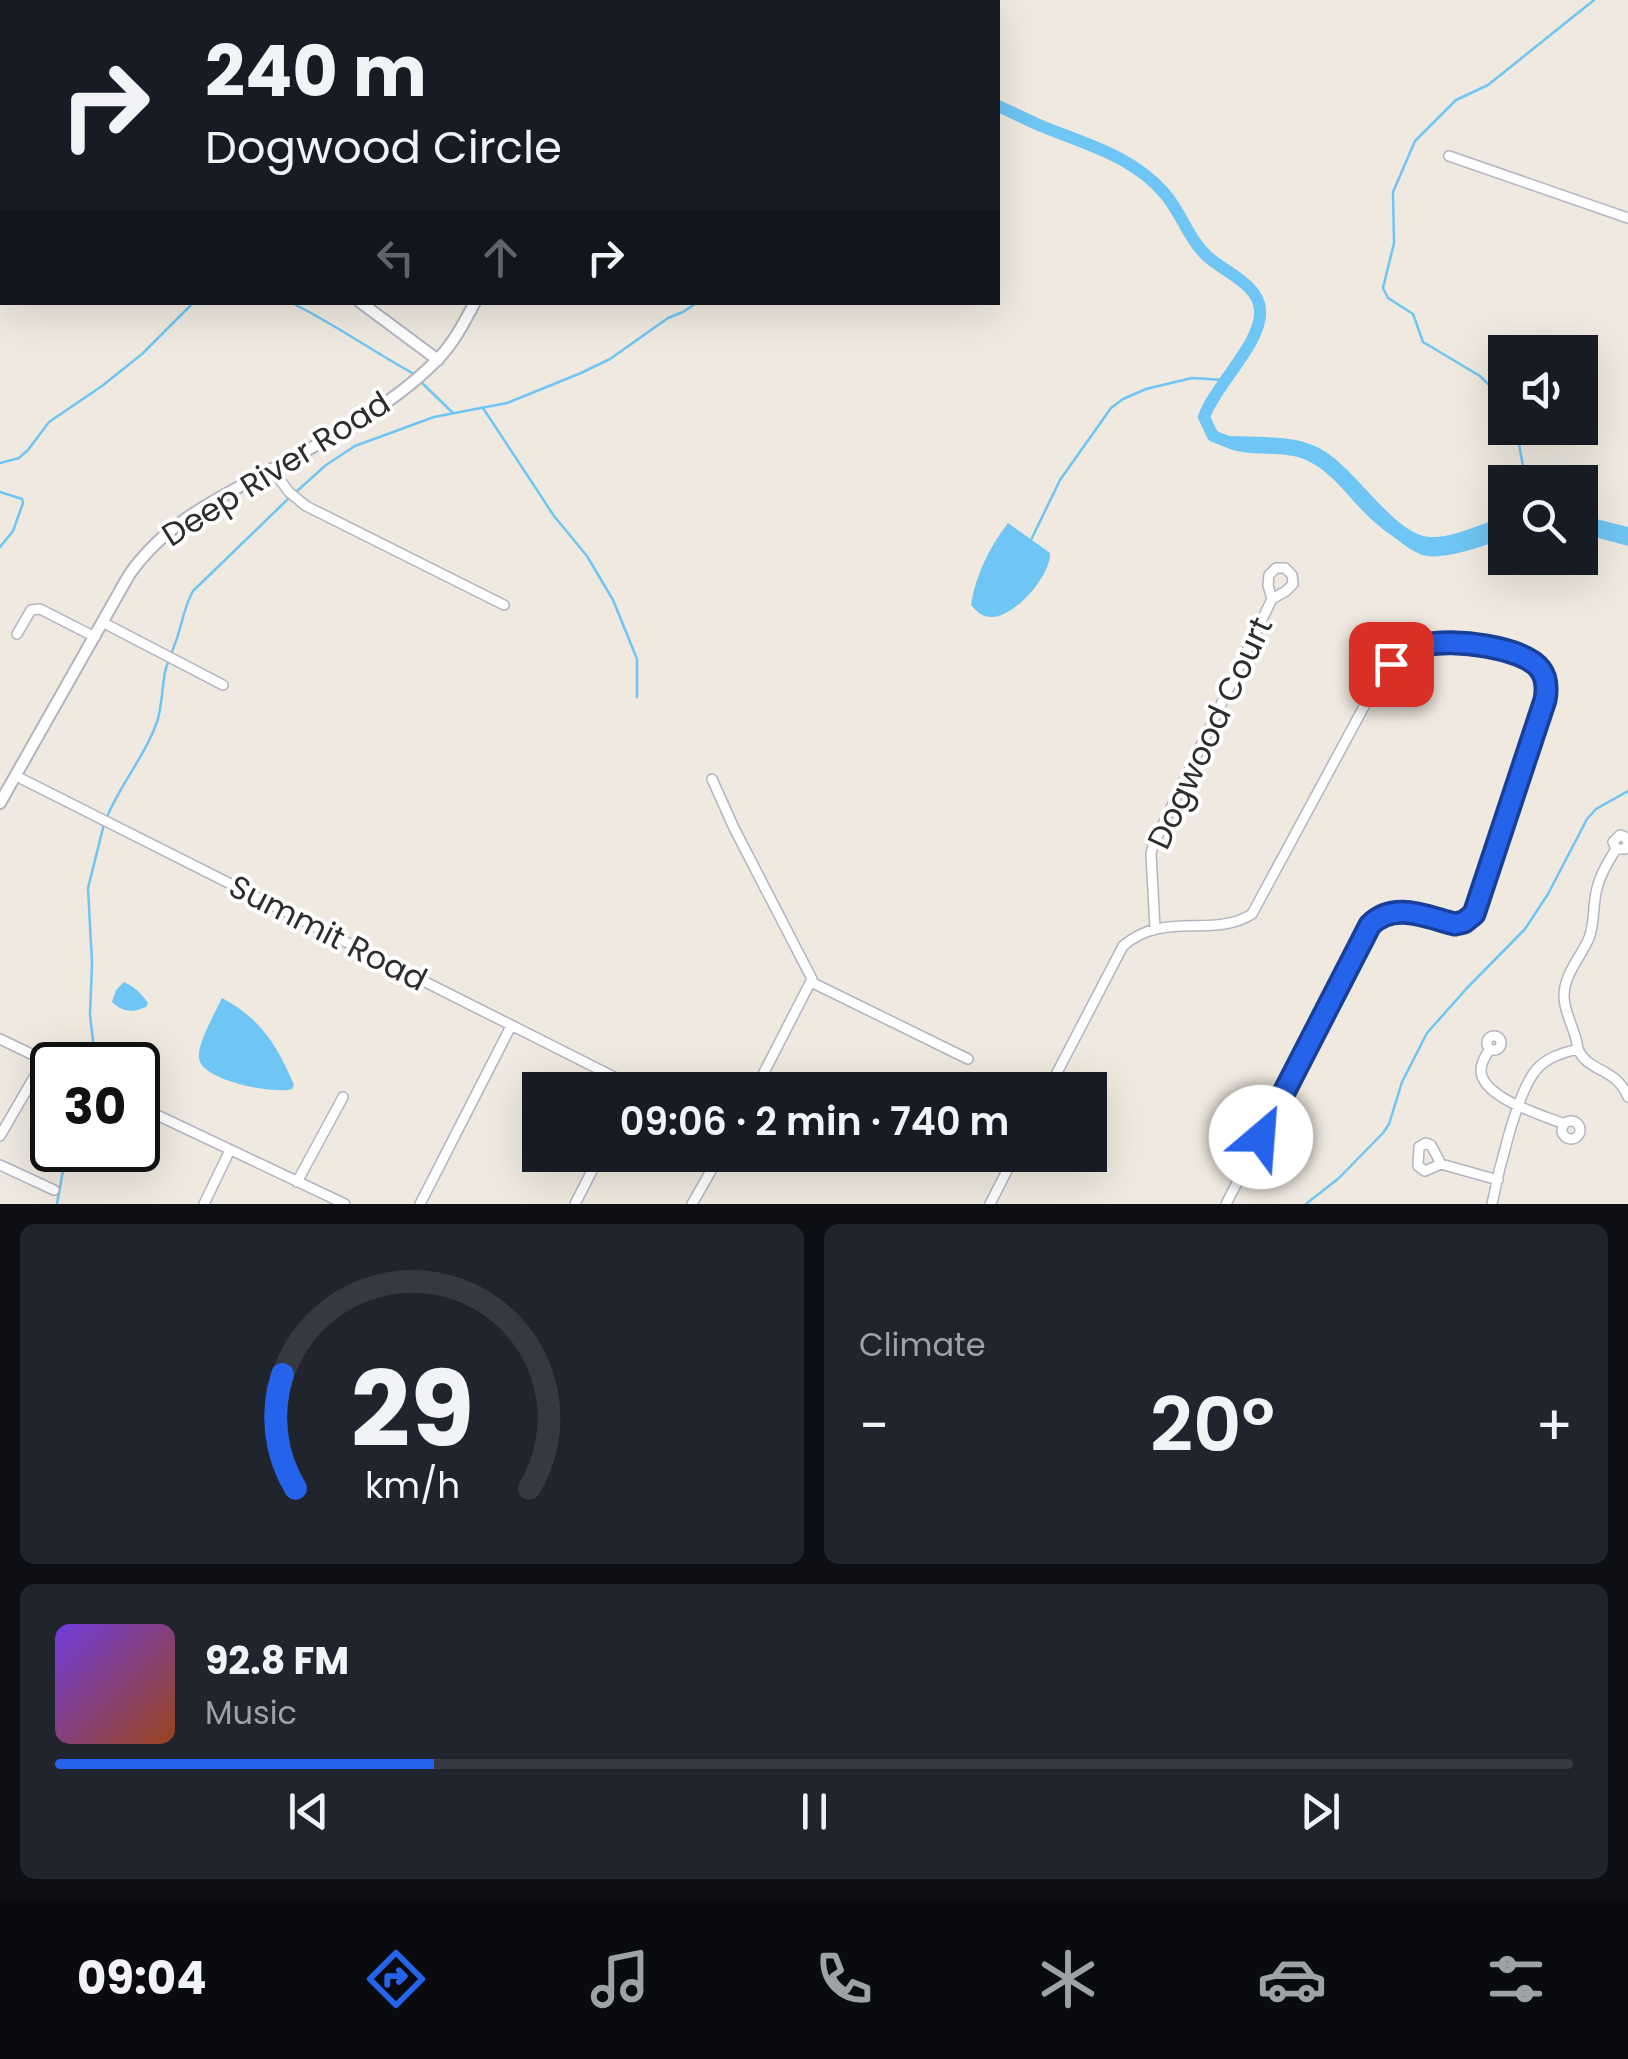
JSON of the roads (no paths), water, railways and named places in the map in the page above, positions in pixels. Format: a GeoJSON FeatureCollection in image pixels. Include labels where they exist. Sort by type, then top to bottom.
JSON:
{"type":"FeatureCollection","features":[{"type":"Feature","properties":{"kind":"street"},"geometry":{"type":"LineString","coordinates":[[1449,156],[1628,218]]}},
{"type":"Feature","properties":{"kind":"street"},"geometry":{"type":"LineString","coordinates":[[364,305],[438,360]]}},
{"type":"Feature","properties":{"kind":"street","name":"Deep River Road"},"geometry":{"type":"LineString","coordinates":[[0,803],[137,564],[163,535],[218,498],[362,416],[418,377],[438,360],[473,305]]}},
{"type":"Feature","properties":{"kind":"street"},"geometry":{"type":"LineString","coordinates":[[272,469],[289,492],[306,506],[504,605]]}},
{"type":"Feature","properties":{"kind":"street","name":"Dogwood Court"},"geometry":{"type":"LineString","coordinates":[[1156,928],[1152,845],[1272,599]]}},
{"type":"Feature","properties":{"kind":"street"},"geometry":{"type":"LineString","coordinates":[[17,634],[31,610],[40,609],[94,636]]}},
{"type":"Feature","properties":{"kind":"street"},"geometry":{"type":"LineString","coordinates":[[102,622],[222,685]]}},
{"type":"Feature","properties":{"kind":"street"},"geometry":{"type":"LineString","coordinates":[[1057,1072],[1123,946],[1135,935],[1156,928],[1228,923],[1252,914],[1380,677],[1405,654],[1426,644],[1468,643],[1532,660],[1545,678],[1545,700],[1474,914],[1455,924],[1392,911],[1370,925],[1226,1204]]}},
{"type":"Feature","properties":{"kind":"street","name":"Summit Road"},"geometry":{"type":"LineString","coordinates":[[16,776],[602,1072]]}},
{"type":"Feature","properties":{"kind":"street"},"geometry":{"type":"LineString","coordinates":[[712,779],[812,979],[764,1072]]}},
{"type":"Feature","properties":{"kind":"street"},"geometry":{"type":"LineString","coordinates":[[1628,843],[1623,850],[1616,849],[1600,878],[1589,938],[1565,988],[1565,1006],[1583,1060],[1611,1074],[1628,1097]]}},
{"type":"Feature","properties":{"kind":"street"},"geometry":{"type":"LineString","coordinates":[[811,982],[968,1059]]}},
{"type":"Feature","properties":{"kind":"street"},"geometry":{"type":"LineString","coordinates":[[420,1204],[511,1026]]}},
{"type":"Feature","properties":{"kind":"street"},"geometry":{"type":"LineString","coordinates":[[0,1039],[30,1054]]}},
{"type":"Feature","properties":{"kind":"street"},"geometry":{"type":"LineString","coordinates":[[1490,1048],[1480,1068],[1482,1078],[1498,1094],[1564,1124]]}},
{"type":"Feature","properties":{"kind":"street"},"geometry":{"type":"LineString","coordinates":[[1492,1204],[1519,1105],[1530,1080],[1537,1069],[1555,1056],[1578,1049]]}},
{"type":"Feature","properties":{"kind":"street"},"geometry":{"type":"LineString","coordinates":[[0,1136],[30,1091]]}},
{"type":"Feature","properties":{"kind":"street"},"geometry":{"type":"LineString","coordinates":[[297,1182],[343,1097]]}},
{"type":"Feature","properties":{"kind":"street"},"geometry":{"type":"LineString","coordinates":[[160,1117],[345,1204]]}},
{"type":"Feature","properties":{"kind":"street"},"geometry":{"type":"LineString","coordinates":[[204,1204],[230,1150]]}},
{"type":"Feature","properties":{"kind":"street"},"geometry":{"type":"LineString","coordinates":[[1441,1164],[1498,1180]]}},
{"type":"Feature","properties":{"kind":"street"},"geometry":{"type":"LineString","coordinates":[[0,1165],[54,1190]]}},
{"type":"Feature","properties":{"kind":"street"},"geometry":{"type":"LineString","coordinates":[[575,1204],[591,1172]]}},
{"type":"Feature","properties":{"kind":"street"},"geometry":{"type":"LineString","coordinates":[[692,1204],[710,1172]]}},
{"type":"Feature","properties":{"kind":"street"},"geometry":{"type":"LineString","coordinates":[[990,1204],[1006,1172]]}},
{"type":"Feature","properties":{"kind":"water"},"geometry":{"type":"Polygon","coordinates":[[[1213,436],[1281,438],[1317,447],[1416,534],[1449,535],[1488,522],[1488,544],[1452,554],[1422,555],[1377,524],[1318,466],[1296,457],[1232,450],[1213,436]]]}},
{"type":"Feature","properties":{"kind":"water"},"geometry":{"type":"Polygon","coordinates":[[[1598,520],[1628,527],[1628,546],[1598,538],[1598,520]]]}},
{"type":"Feature","properties":{"kind":"water"},"geometry":{"type":"Polygon","coordinates":[[[1008,523],[1050,553],[1049,562],[1021,603],[1001,615],[985,616],[971,605],[973,594],[984,562],[1008,523]]]}},
{"type":"Feature","properties":{"kind":"water"},"geometry":{"type":"Polygon","coordinates":[[[124,982],[143,996],[146,1007],[128,1011],[112,1002],[124,982]]]}},
{"type":"Feature","properties":{"kind":"water"},"geometry":{"type":"Polygon","coordinates":[[[222,998],[266,1034],[288,1071],[292,1089],[270,1090],[240,1084],[203,1066],[199,1058],[201,1045],[222,998]]]}},
{"type":"Feature","properties":{"kind":"waterway"},"geometry":{"type":"LineString","coordinates":[[1488,384],[1423,342],[1413,314],[1388,298],[1383,288],[1394,243],[1393,192],[1415,141],[1456,100],[1488,85],[1594,0]]}},
{"type":"Feature","properties":{"kind":"waterway"},"geometry":{"type":"LineString","coordinates":[[1000,107],[1138,169],[1165,194],[1201,250],[1254,293],[1260,310],[1254,336],[1204,417],[1213,436],[1226,441]]}},
{"type":"Feature","properties":{"kind":"waterway"},"geometry":{"type":"LineString","coordinates":[[0,463],[19,458],[49,422],[142,354],[191,305]]}},
{"type":"Feature","properties":{"kind":"waterway"},"geometry":{"type":"LineString","coordinates":[[296,305],[414,374]]}},
{"type":"Feature","properties":{"kind":"waterway"},"geometry":{"type":"LineString","coordinates":[[296,492],[355,446],[434,417],[507,403],[581,373],[610,359],[694,305]]}},
{"type":"Feature","properties":{"kind":"waterway"},"geometry":{"type":"LineString","coordinates":[[1031,540],[1060,480],[1111,408],[1146,389],[1192,378],[1224,380]]}},
{"type":"Feature","properties":{"kind":"waterway"},"geometry":{"type":"LineString","coordinates":[[419,380],[453,413]]}},
{"type":"Feature","properties":{"kind":"waterway"},"geometry":{"type":"LineString","coordinates":[[483,408],[554,516],[587,556],[613,600],[637,659],[637,697]]}},
{"type":"Feature","properties":{"kind":"waterway"},"geometry":{"type":"LineString","coordinates":[[1519,445],[1523,465]]}},
{"type":"Feature","properties":{"kind":"waterway"},"geometry":{"type":"LineString","coordinates":[[0,492],[22,499],[23,503],[13,531],[0,547]]}},
{"type":"Feature","properties":{"kind":"waterway"},"geometry":{"type":"LineString","coordinates":[[107,817],[158,719],[165,672],[193,591],[288,499]]}},
{"type":"Feature","properties":{"kind":"waterway"},"geometry":{"type":"LineString","coordinates":[[1306,1204],[1339,1178],[1383,1133],[1402,1082],[1427,1033],[1525,929],[1587,819],[1596,809],[1628,791]]}},
{"type":"Feature","properties":{"kind":"waterway"},"geometry":{"type":"LineString","coordinates":[[93,1042],[88,888],[104,824]]}},
{"type":"Feature","properties":{"kind":"waterway"},"geometry":{"type":"LineString","coordinates":[[57,1204],[63,1172]]}}]}
